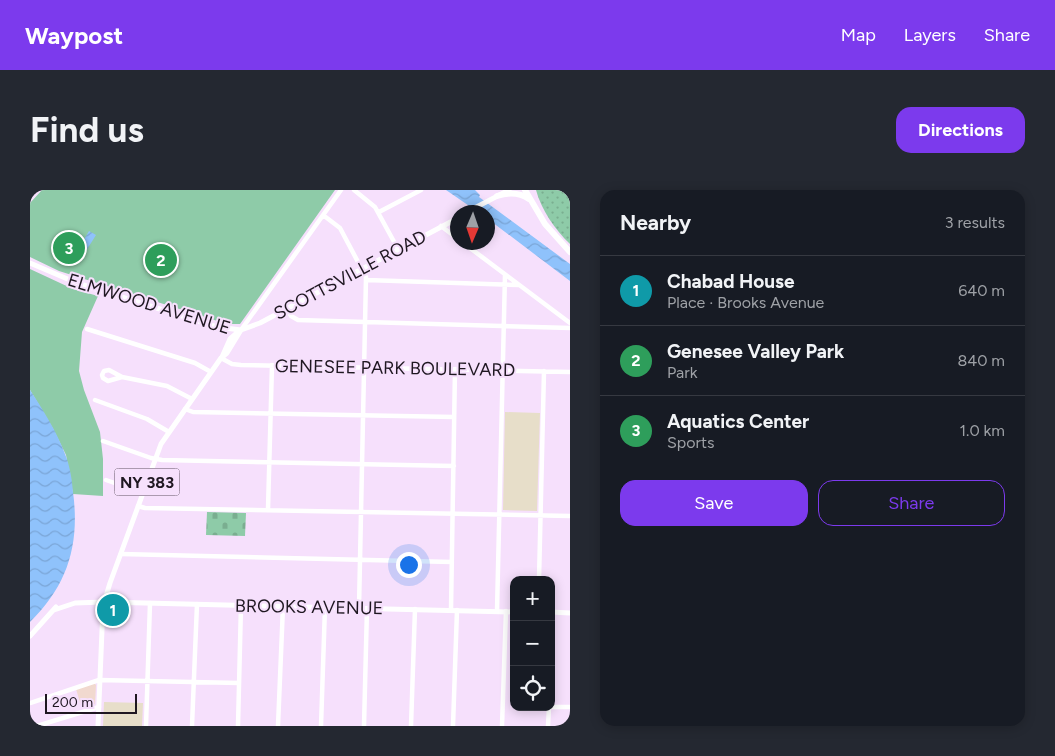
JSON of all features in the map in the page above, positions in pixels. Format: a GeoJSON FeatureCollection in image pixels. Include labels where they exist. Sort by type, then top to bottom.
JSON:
{"type":"FeatureCollection","features":[{"type":"Feature","properties":{"kind":"highway"},"geometry":{"type":"LineString","coordinates":[[525,190],[547,227],[570,252]]}},
{"type":"Feature","properties":{"kind":"highway"},"geometry":{"type":"LineString","coordinates":[[529,190],[550,226],[570,248]]}},
{"type":"Feature","properties":{"kind":"highway"},"geometry":{"type":"LineString","coordinates":[[497,196],[514,193],[524,196],[532,202]]}},
{"type":"Feature","properties":{"kind":"main road"},"geometry":{"type":"LineString","coordinates":[[481,205],[509,190]]}},
{"type":"Feature","properties":{"kind":"main road","name":"SCOTTSVILLE ROAD"},"geometry":{"type":"LineString","coordinates":[[241,330],[256,325],[287,309],[450,222]]}},
{"type":"Feature","properties":{"kind":"main road","name":"ELMWOOD AVENUE"},"geometry":{"type":"LineString","coordinates":[[30,263],[82,285],[218,327],[241,330]]}},
{"type":"Feature","properties":{"kind":"main road","name":"NY 383"},"geometry":{"type":"LineString","coordinates":[[104,602],[161,444],[211,372],[227,353],[241,330]]}},
{"type":"Feature","properties":{"kind":"main road"},"geometry":{"type":"LineString","coordinates":[[98,726],[104,602]]}},
{"type":"Feature","properties":{"kind":"main road","name":"BROOKS AVENUE"},"geometry":{"type":"LineString","coordinates":[[30,636],[54,610],[72,603],[104,602],[510,612]]}},
{"type":"Feature","properties":{"kind":"main road"},"geometry":{"type":"LineString","coordinates":[[555,612],[570,613]]}},
{"type":"Feature","properties":{"kind":"street"},"geometry":{"type":"LineString","coordinates":[[241,330],[341,190]]}},
{"type":"Feature","properties":{"kind":"street"},"geometry":{"type":"LineString","coordinates":[[354,190],[373,204],[379,212],[398,249]]}},
{"type":"Feature","properties":{"kind":"street"},"geometry":{"type":"LineString","coordinates":[[379,212],[421,190]]}},
{"type":"Feature","properties":{"kind":"street"},"geometry":{"type":"LineString","coordinates":[[323,215],[340,228],[362,268],[366,280],[359,608]]}},
{"type":"Feature","properties":{"kind":"street"},"geometry":{"type":"LineString","coordinates":[[441,226],[450,233]]}},
{"type":"Feature","properties":{"kind":"street"},"geometry":{"type":"LineString","coordinates":[[472,250],[570,324]]}},
{"type":"Feature","properties":{"kind":"street"},"geometry":{"type":"LineString","coordinates":[[497,611],[505,275]]}},
{"type":"Feature","properties":{"kind":"street"},"geometry":{"type":"LineString","coordinates":[[366,280],[519,285]]}},
{"type":"Feature","properties":{"kind":"street"},"geometry":{"type":"LineString","coordinates":[[287,309],[291,316],[296,319],[570,328]]}},
{"type":"Feature","properties":{"kind":"street"},"geometry":{"type":"LineString","coordinates":[[87,329],[194,362],[211,372]]}},
{"type":"Feature","properties":{"kind":"street","name":"GENESEE PARK BOULEVARD"},"geometry":{"type":"LineString","coordinates":[[222,358],[235,364],[570,372]]}},
{"type":"Feature","properties":{"kind":"street"},"geometry":{"type":"LineString","coordinates":[[268,509],[272,365]]}},
{"type":"Feature","properties":{"kind":"street"},"geometry":{"type":"LineString","coordinates":[[453,726],[454,610],[452,514],[455,369]]}},
{"type":"Feature","properties":{"kind":"street"},"geometry":{"type":"LineString","coordinates":[[540,576],[544,371]]}},
{"type":"Feature","properties":{"kind":"street"},"geometry":{"type":"LineString","coordinates":[[122,376],[167,386],[192,400]]}},
{"type":"Feature","properties":{"kind":"street"},"geometry":{"type":"LineString","coordinates":[[95,400],[147,419],[169,432]]}},
{"type":"Feature","properties":{"kind":"street"},"geometry":{"type":"LineString","coordinates":[[185,409],[193,412],[454,417]]}},
{"type":"Feature","properties":{"kind":"street"},"geometry":{"type":"LineString","coordinates":[[104,441],[155,459],[454,466]]}},
{"type":"Feature","properties":{"kind":"street"},"geometry":{"type":"LineString","coordinates":[[106,480],[143,493]]}},
{"type":"Feature","properties":{"kind":"street"},"geometry":{"type":"LineString","coordinates":[[138,506],[145,508],[570,516]]}},
{"type":"Feature","properties":{"kind":"street"},"geometry":{"type":"LineString","coordinates":[[121,554],[452,562]]}},
{"type":"Feature","properties":{"kind":"street"},"geometry":{"type":"LineString","coordinates":[[146,726],[150,603]]}},
{"type":"Feature","properties":{"kind":"street"},"geometry":{"type":"LineString","coordinates":[[192,726],[196,604]]}},
{"type":"Feature","properties":{"kind":"street"},"geometry":{"type":"LineString","coordinates":[[238,726],[242,605]]}},
{"type":"Feature","properties":{"kind":"street"},"geometry":{"type":"LineString","coordinates":[[278,726],[283,606]]}},
{"type":"Feature","properties":{"kind":"street"},"geometry":{"type":"LineString","coordinates":[[321,726],[325,607]]}},
{"type":"Feature","properties":{"kind":"street"},"geometry":{"type":"LineString","coordinates":[[364,726],[368,608]]}},
{"type":"Feature","properties":{"kind":"street"},"geometry":{"type":"LineString","coordinates":[[411,726],[415,609]]}},
{"type":"Feature","properties":{"kind":"street"},"geometry":{"type":"LineString","coordinates":[[502,726],[506,611]]}},
{"type":"Feature","properties":{"kind":"street"},"geometry":{"type":"LineString","coordinates":[[30,702],[100,680],[239,683]]}},
{"type":"Feature","properties":{"kind":"street"},"geometry":{"type":"LineString","coordinates":[[37,726],[99,707]]}},
{"type":"Feature","properties":{"kind":"street"},"geometry":{"type":"LineString","coordinates":[[555,707],[570,707]]}},
{"type":"Feature","properties":{"kind":"street"},"geometry":{"type":"LineString","coordinates":[[548,726],[550,711]]}},
{"type":"Feature","properties":{"kind":"shaded area"},"geometry":{"type":"Polygon","coordinates":[[[505,412],[540,413],[537,511],[503,510],[505,412]]]}},
{"type":"Feature","properties":{"kind":"shaded area"},"geometry":{"type":"Polygon","coordinates":[[[94,683],[96,685],[95,704],[82,709],[76,689],[94,683]]]}},
{"type":"Feature","properties":{"kind":"shaded area"},"geometry":{"type":"Polygon","coordinates":[[[104,702],[143,703],[142,726],[103,726],[104,702]]]}},
{"type":"Feature","properties":{"kind":"green space"},"geometry":{"type":"Polygon","coordinates":[[[42,190],[335,190],[240,324],[227,324],[59,271],[30,257],[30,203],[42,190]]]}},
{"type":"Feature","properties":{"kind":"green space"},"geometry":{"type":"Polygon","coordinates":[[[536,190],[570,190],[570,244],[549,219],[536,190]]]}},
{"type":"Feature","properties":{"kind":"green space"},"geometry":{"type":"Polygon","coordinates":[[[30,269],[73,289],[98,296],[82,332],[79,371],[100,432],[103,459],[103,496],[73,494],[66,455],[30,390],[30,269]]]}},
{"type":"Feature","properties":{"kind":"green space"},"geometry":{"type":"Polygon","coordinates":[[[207,512],[246,513],[245,536],[206,535],[207,512]]]}},
{"type":"Feature","properties":{"kind":"water"},"geometry":{"type":"Polygon","coordinates":[[[446,190],[475,190],[480,195],[479,197],[490,205],[468,205],[446,190]]]}},
{"type":"Feature","properties":{"kind":"water"},"geometry":{"type":"Polygon","coordinates":[[[495,209],[570,264],[570,281],[495,224],[495,209]]]}},
{"type":"Feature","properties":{"kind":"water"},"geometry":{"type":"Polygon","coordinates":[[[89,231],[96,235],[81,259],[75,255],[89,231]]]}},
{"type":"Feature","properties":{"kind":"water"},"geometry":{"type":"Polygon","coordinates":[[[30,390],[54,429],[67,459],[75,511],[75,529],[68,563],[62,578],[54,593],[30,622],[30,390]]]}},
{"type":"Feature","properties":{"kind":"place","name":"Aquatics Center"},"geometry":{"type":"Point","coordinates":[69,248]}},
{"type":"Feature","properties":{"kind":"place","name":"Genesee Valley Park"},"geometry":{"type":"Point","coordinates":[161,260]}},
{"type":"Feature","properties":{"kind":"place","name":"Chabad House"},"geometry":{"type":"Point","coordinates":[113,610]}}]}
